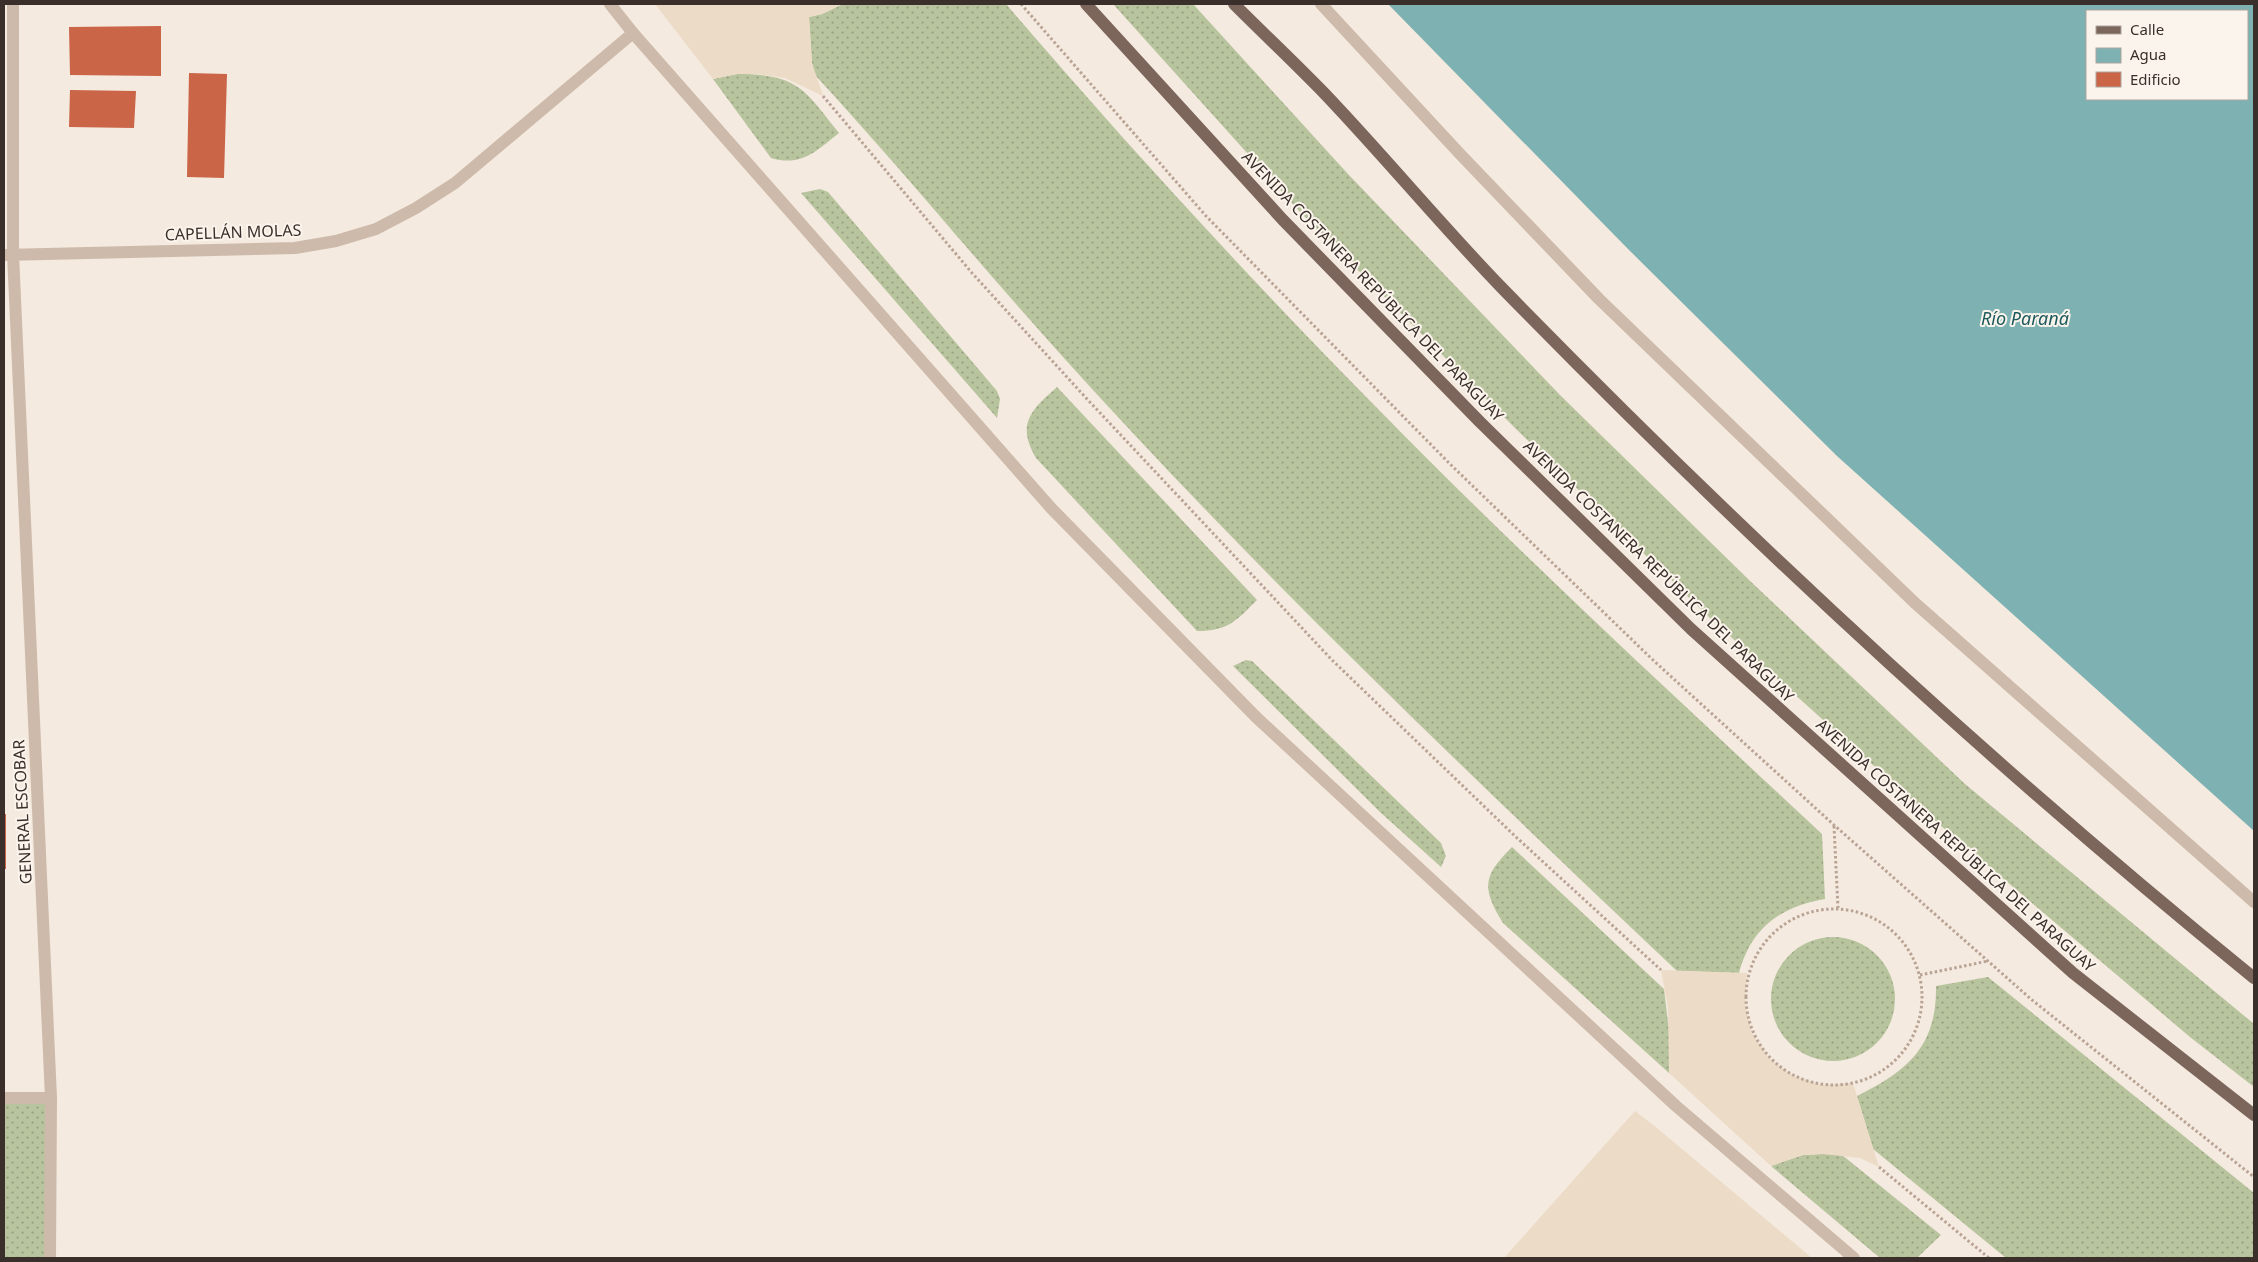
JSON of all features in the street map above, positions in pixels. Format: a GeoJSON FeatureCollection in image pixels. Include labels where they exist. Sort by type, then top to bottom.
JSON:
{"type":"FeatureCollection","features":[{"type":"Feature","properties":{"kind":"main road","name":"AVENIDA COSTANERA REPÚBLICA DEL PARAGUAY"},"geometry":{"type":"LineString","coordinates":[[1086,4],[1290,227],[1480,422],[1692,629],[2073,973],[2254,1115]]}},
{"type":"Feature","properties":{"kind":"main road"},"geometry":{"type":"LineString","coordinates":[[1234,4],[1325,94],[1507,293],[1702,487],[1846,625],[2017,779],[2168,908],[2254,978]]}},
{"type":"Feature","properties":{"kind":"street","name":"GENERAL ESCOBAR"},"geometry":{"type":"LineString","coordinates":[[13,4],[8,254],[51,1098],[50,1258]]}},
{"type":"Feature","properties":{"kind":"street"},"geometry":{"type":"LineString","coordinates":[[610,4],[633,33],[1051,508],[1250,711],[1480,927],[1676,1106],[1854,1258]]}},
{"type":"Feature","properties":{"kind":"street"},"geometry":{"type":"LineString","coordinates":[[1321,4],[1466,161],[1619,318],[1915,603],[2254,902]]}},
{"type":"Feature","properties":{"kind":"street","name":"CAPELLÁN MOLAS"},"geometry":{"type":"LineString","coordinates":[[8,254],[295,248],[336,241],[376,229],[416,208],[455,183],[633,33]]}},
{"type":"Feature","properties":{"kind":"street"},"geometry":{"type":"LineString","coordinates":[[4,1098],[51,1098]]}},
{"type":"Feature","properties":{"kind":"path"},"geometry":{"type":"LineString","coordinates":[[1021,4],[1206,216],[1450,464],[1654,661],[1834,825],[2040,1006],[2254,1177]]}},
{"type":"Feature","properties":{"kind":"path"},"geometry":{"type":"LineString","coordinates":[[823,96],[979,280],[1087,399],[1332,660],[1516,838],[1661,970]]}},
{"type":"Feature","properties":{"kind":"path"},"geometry":{"type":"LineString","coordinates":[[1834,825],[1838,908]]}},
{"type":"Feature","properties":{"kind":"path"},"geometry":{"type":"LineString","coordinates":[[1838,908],[1865,914],[1890,928],[1908,948],[1920,975],[1922,1003],[1916,1030],[1901,1054],[1879,1072],[1853,1083],[1822,1085],[1794,1076],[1769,1058],[1752,1033],[1745,1004],[1747,973],[1760,946],[1782,925],[1810,911],[1838,908]]}},
{"type":"Feature","properties":{"kind":"path"},"geometry":{"type":"LineString","coordinates":[[1920,975],[1988,961]]}},
{"type":"Feature","properties":{"kind":"path"},"geometry":{"type":"LineString","coordinates":[[1879,1167],[1989,1258]]}},
{"type":"Feature","properties":{"kind":"green space"},"geometry":{"type":"Polygon","coordinates":[[[843,4],[1006,4],[1188,210],[1378,409],[1542,571],[1822,834],[1825,899],[1794,908],[1770,922],[1751,944],[1739,973],[1677,971],[1364,670],[1211,516],[1063,357],[815,75],[812,63],[809,17],[822,14],[843,4]]]}},
{"type":"Feature","properties":{"kind":"green space"},"geometry":{"type":"Polygon","coordinates":[[[1113,4],[1193,4],[1348,174],[1560,395],[1748,579],[1965,784],[2254,1024],[2254,1087],[2190,1037],[1934,820],[1710,618],[1517,430],[1301,213],[1113,4]]]}},
{"type":"Feature","properties":{"kind":"green space"},"geometry":{"type":"Polygon","coordinates":[[[737,74],[774,77],[798,87],[817,105],[839,133],[816,151],[800,159],[782,160],[771,158],[713,79],[737,74]]]}},
{"type":"Feature","properties":{"kind":"green space"},"geometry":{"type":"Polygon","coordinates":[[[820,189],[828,192],[997,391],[1000,399],[997,418],[801,193],[820,189]]]}},
{"type":"Feature","properties":{"kind":"green space"},"geometry":{"type":"Polygon","coordinates":[[[1057,387],[1257,600],[1237,619],[1224,627],[1208,631],[1197,631],[1036,458],[1027,436],[1029,418],[1040,403],[1057,387]]]}},
{"type":"Feature","properties":{"kind":"green space"},"geometry":{"type":"Polygon","coordinates":[[[1246,660],[1252,661],[1441,843],[1446,856],[1441,867],[1380,812],[1233,666],[1246,660]]]}},
{"type":"Feature","properties":{"kind":"green space"},"geometry":{"type":"Polygon","coordinates":[[[1512,847],[1664,989],[1670,1039],[1669,1073],[1503,923],[1491,900],[1488,882],[1495,866],[1512,847]]]}},
{"type":"Feature","properties":{"kind":"green space"},"geometry":{"type":"Polygon","coordinates":[[[1833,937],[1857,942],[1868,947],[1877,955],[1885,964],[1890,975],[1895,999],[1890,1023],[1885,1034],[1877,1043],[1868,1051],[1857,1056],[1833,1061],[1809,1056],[1798,1051],[1789,1043],[1781,1034],[1776,1023],[1771,999],[1776,975],[1781,964],[1789,955],[1798,947],[1809,942],[1833,937]]]}},
{"type":"Feature","properties":{"kind":"green space"},"geometry":{"type":"Polygon","coordinates":[[[1988,977],[2254,1193],[2254,1258],[2006,1258],[1873,1149],[1857,1096],[1891,1077],[1916,1054],[1925,1041],[1931,1025],[1935,1007],[1936,986],[1988,977]]]}},
{"type":"Feature","properties":{"kind":"green space"},"geometry":{"type":"Polygon","coordinates":[[[4,1098],[51,1098],[50,1258],[4,1258],[4,1098]]]}},
{"type":"Feature","properties":{"kind":"green space"},"geometry":{"type":"Polygon","coordinates":[[[1803,1155],[1842,1155],[1941,1235],[1917,1258],[1880,1258],[1771,1166],[1803,1155]]]}},
{"type":"Feature","properties":{"kind":"shaded area"},"geometry":{"type":"Polygon","coordinates":[[[655,4],[843,4],[822,14],[809,17],[812,63],[823,96],[785,78],[757,74],[737,74],[713,79],[655,4]]]}},
{"type":"Feature","properties":{"kind":"shaded area"},"geometry":{"type":"Polygon","coordinates":[[[1661,970],[1747,973],[1745,1004],[1752,1033],[1769,1058],[1794,1076],[1822,1085],[1853,1083],[1879,1167],[1860,1158],[1823,1154],[1803,1155],[1771,1166],[1669,1073],[1668,1007],[1661,970]]]}},
{"type":"Feature","properties":{"kind":"shaded area"},"geometry":{"type":"Polygon","coordinates":[[[1635,1111],[1657,1128],[1812,1258],[1504,1258],[1635,1111]]]}},
{"type":"Feature","properties":{"kind":"water","name":"Río Paraná"},"geometry":{"type":"Polygon","coordinates":[[[1388,4],[2254,4],[2254,831],[1837,456],[1628,249],[1388,4]]]}},
{"type":"Feature","properties":{"kind":"building"},"geometry":{"type":"Polygon","coordinates":[[[161,26],[161,76],[70,75],[69,27],[161,26]]]}},
{"type":"Feature","properties":{"kind":"building"},"geometry":{"type":"Polygon","coordinates":[[[189,73],[227,74],[224,178],[187,177],[189,73]]]}},
{"type":"Feature","properties":{"kind":"building"},"geometry":{"type":"Polygon","coordinates":[[[70,90],[136,91],[134,128],[69,127],[70,90]]]}},
{"type":"Feature","properties":{"kind":"building"},"geometry":{"type":"Polygon","coordinates":[[[4,814],[6,814],[6,869],[4,869],[4,814]]]}}]}
